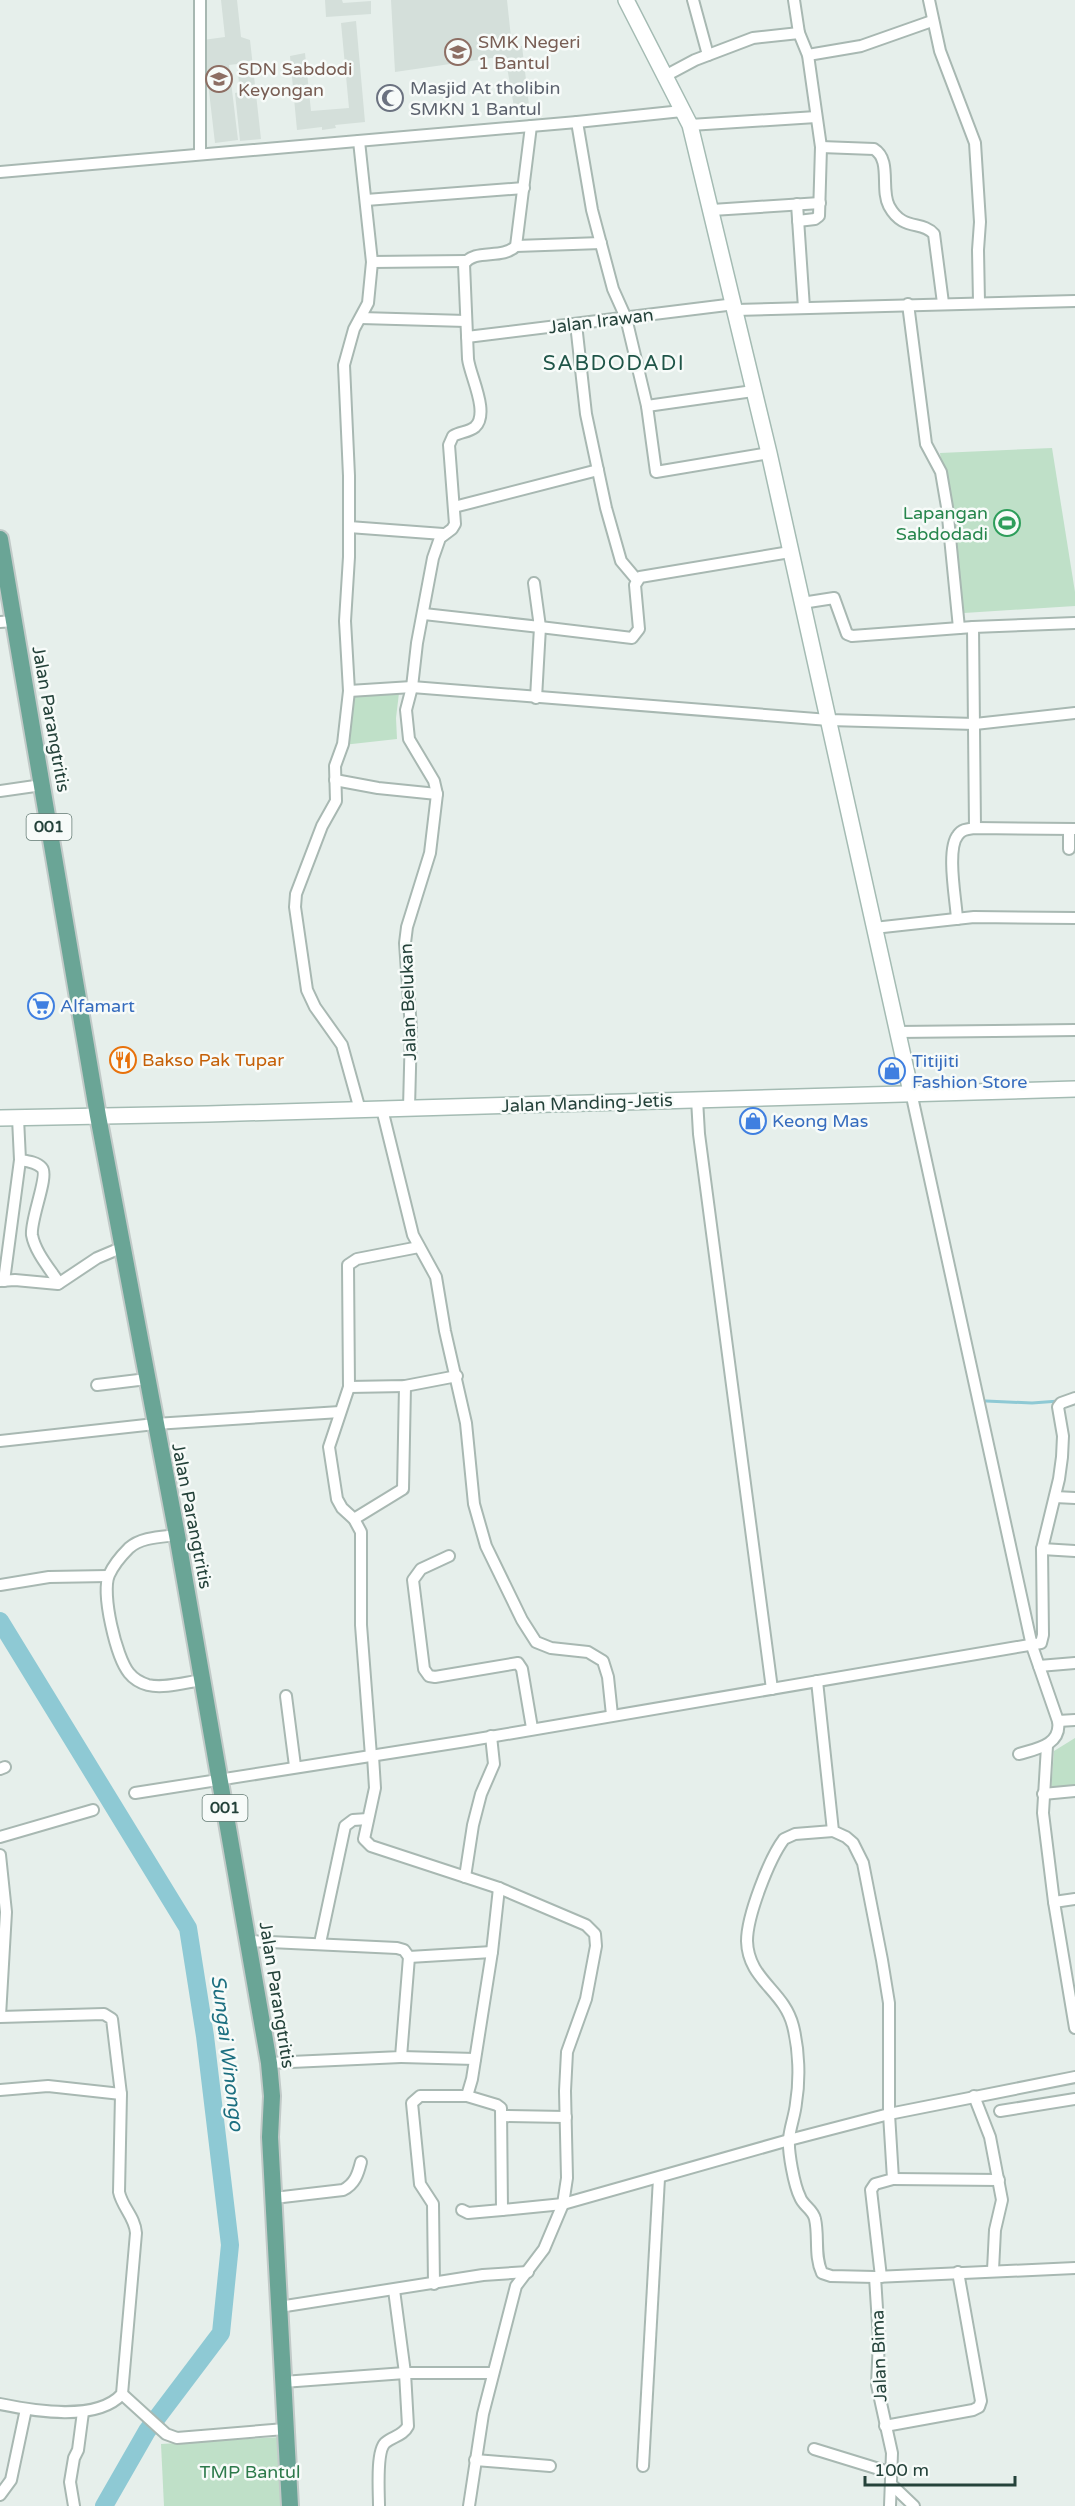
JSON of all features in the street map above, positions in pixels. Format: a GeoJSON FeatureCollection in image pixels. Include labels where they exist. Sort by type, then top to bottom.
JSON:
{"type":"FeatureCollection","features":[{"type":"Feature","properties":{"kind":"main road","name":"Jalan Parangtritis"},"geometry":{"type":"LineString","coordinates":[[0,539],[7,621],[42,785],[98,1116],[177,1535],[269,2063],[272,2096],[270,2137],[290,2506]]}},
{"type":"Feature","properties":{"kind":"street"},"geometry":{"type":"LineString","coordinates":[[200,0],[201,154]]}},
{"type":"Feature","properties":{"kind":"street"},"geometry":{"type":"LineString","coordinates":[[626,0],[690,125],[712,210],[829,720],[1032,1646],[1058,1721],[1058,1732],[1047,1746],[1043,1813],[1054,1902],[1070,1967],[1075,2028]]}},
{"type":"Feature","properties":{"kind":"street"},"geometry":{"type":"LineString","coordinates":[[693,0],[708,55]]}},
{"type":"Feature","properties":{"kind":"street"},"geometry":{"type":"LineString","coordinates":[[794,0],[799,33],[808,55],[821,147],[818,218],[798,221]]}},
{"type":"Feature","properties":{"kind":"street"},"geometry":{"type":"LineString","coordinates":[[928,0],[952,86],[975,143],[980,222],[979,302]]}},
{"type":"Feature","properties":{"kind":"street"},"geometry":{"type":"LineString","coordinates":[[808,55],[861,46],[932,21]]}},
{"type":"Feature","properties":{"kind":"street"},"geometry":{"type":"LineString","coordinates":[[665,76],[708,55],[753,38],[799,33]]}},
{"type":"Feature","properties":{"kind":"street"},"geometry":{"type":"LineString","coordinates":[[0,172],[682,111]]}},
{"type":"Feature","properties":{"kind":"street"},"geometry":{"type":"LineString","coordinates":[[690,125],[816,117]]}},
{"type":"Feature","properties":{"kind":"street"},"geometry":{"type":"LineString","coordinates":[[577,122],[590,201],[617,300],[626,318],[647,406],[656,472],[769,453]]}},
{"type":"Feature","properties":{"kind":"street"},"geometry":{"type":"LineString","coordinates":[[516,246],[531,126]]}},
{"type":"Feature","properties":{"kind":"street"},"geometry":{"type":"LineString","coordinates":[[359,141],[372,262],[370,295],[347,349],[344,370],[349,527],[345,621],[349,691],[342,744],[334,766],[336,801],[321,826],[296,894],[295,907],[307,990],[315,1007],[342,1045],[360,1110]]}},
{"type":"Feature","properties":{"kind":"street"},"geometry":{"type":"LineString","coordinates":[[821,147],[874,149],[879,152],[883,161],[888,205],[902,222],[927,229],[934,234],[943,303]]}},
{"type":"Feature","properties":{"kind":"street"},"geometry":{"type":"LineString","coordinates":[[366,200],[524,188]]}},
{"type":"Feature","properties":{"kind":"street"},"geometry":{"type":"LineString","coordinates":[[712,210],[820,203]]}},
{"type":"Feature","properties":{"kind":"street"},"geometry":{"type":"LineString","coordinates":[[797,204],[804,308]]}},
{"type":"Feature","properties":{"kind":"street"},"geometry":{"type":"LineString","coordinates":[[372,262],[466,261],[508,252],[516,246],[601,243]]}},
{"type":"Feature","properties":{"kind":"street"},"geometry":{"type":"LineString","coordinates":[[466,261],[464,268],[466,337],[469,368],[478,391],[480,418],[472,429],[453,436],[449,445],[450,482],[454,507],[598,470]]}},
{"type":"Feature","properties":{"kind":"street","name":"Jalan Irawan"},"geometry":{"type":"LineString","coordinates":[[466,337],[735,307],[804,308],[1075,301]]}},
{"type":"Feature","properties":{"kind":"street"},"geometry":{"type":"LineString","coordinates":[[908,304],[926,444],[940,472],[947,507],[959,628]]}},
{"type":"Feature","properties":{"kind":"street"},"geometry":{"type":"LineString","coordinates":[[361,318],[466,321]]}},
{"type":"Feature","properties":{"kind":"street"},"geometry":{"type":"LineString","coordinates":[[576,324],[586,414],[598,470],[621,561],[637,580]]}},
{"type":"Feature","properties":{"kind":"street"},"geometry":{"type":"LineString","coordinates":[[647,406],[753,391]]}},
{"type":"Feature","properties":{"kind":"street","name":"Jalan Belukan"},"geometry":{"type":"LineString","coordinates":[[409,1107],[411,1029],[405,943],[407,927],[430,854],[436,794],[434,781],[411,745],[407,733],[406,710],[412,687],[433,558],[440,537],[452,530],[455,524],[454,507]]}},
{"type":"Feature","properties":{"kind":"street"},"geometry":{"type":"LineString","coordinates":[[349,527],[443,534]]}},
{"type":"Feature","properties":{"kind":"street"},"geometry":{"type":"LineString","coordinates":[[424,614],[632,638],[639,629],[635,585],[642,576],[790,552]]}},
{"type":"Feature","properties":{"kind":"street"},"geometry":{"type":"LineString","coordinates":[[534,584],[540,627],[536,698]]}},
{"type":"Feature","properties":{"kind":"street"},"geometry":{"type":"LineString","coordinates":[[802,603],[834,598],[847,634],[852,636],[973,627],[1075,624]]}},
{"type":"Feature","properties":{"kind":"street"},"geometry":{"type":"LineString","coordinates":[[973,627],[975,828]]}},
{"type":"Feature","properties":{"kind":"street"},"geometry":{"type":"LineString","coordinates":[[349,691],[412,687],[829,720],[975,724],[1075,712]]}},
{"type":"Feature","properties":{"kind":"street"},"geometry":{"type":"LineString","coordinates":[[335,780],[378,788],[436,794]]}},
{"type":"Feature","properties":{"kind":"street"},"geometry":{"type":"LineString","coordinates":[[0,791],[42,785]]}},
{"type":"Feature","properties":{"kind":"street"},"geometry":{"type":"LineString","coordinates":[[957,919],[953,846],[962,831],[975,828],[1072,829],[1070,849]]}},
{"type":"Feature","properties":{"kind":"street"},"geometry":{"type":"LineString","coordinates":[[874,928],[957,919],[1075,918]]}},
{"type":"Feature","properties":{"kind":"street"},"geometry":{"type":"LineString","coordinates":[[897,1032],[1075,1030]]}},
{"type":"Feature","properties":{"kind":"street","name":"Jalan Manding-Jetis"},"geometry":{"type":"LineString","coordinates":[[0,1118],[1075,1089]]}},
{"type":"Feature","properties":{"kind":"street"},"geometry":{"type":"LineString","coordinates":[[697,1100],[699,1134],[772,1689]]}},
{"type":"Feature","properties":{"kind":"street"},"geometry":{"type":"LineString","coordinates":[[382,1109],[413,1235],[436,1277],[445,1331],[466,1423],[474,1504],[489,1554],[522,1620],[536,1641],[550,1648],[588,1652],[603,1661],[608,1677],[612,1715]]}},
{"type":"Feature","properties":{"kind":"street"},"geometry":{"type":"LineString","coordinates":[[18,1118],[20,1160],[2,1281],[59,1283],[97,1258],[123,1246]]}},
{"type":"Feature","properties":{"kind":"street"},"geometry":{"type":"LineString","coordinates":[[20,1160],[35,1163],[43,1169],[39,1199],[32,1219],[32,1237],[59,1283]]}},
{"type":"Feature","properties":{"kind":"street"},"geometry":{"type":"LineString","coordinates":[[419,1247],[357,1259],[348,1265],[349,1386],[330,1440],[330,1456],[337,1500],[354,1519],[361,1532],[360,1625],[375,1788],[364,1839],[371,1846],[499,1888],[586,1925],[592,1929],[596,1938],[586,1999],[567,2052],[567,2178],[564,2204],[544,2249],[516,2286],[493,2373],[469,2506]]}},
{"type":"Feature","properties":{"kind":"street"},"geometry":{"type":"LineString","coordinates":[[349,1386],[405,1386],[457,1376]]}},
{"type":"Feature","properties":{"kind":"street"},"geometry":{"type":"LineString","coordinates":[[97,1385],[147,1379]]}},
{"type":"Feature","properties":{"kind":"street"},"geometry":{"type":"LineString","coordinates":[[354,1519],[403,1489],[405,1386]]}},
{"type":"Feature","properties":{"kind":"street"},"geometry":{"type":"LineString","coordinates":[[135,1793],[295,1766],[372,1756],[1041,1643],[1043,1640],[1042,1549],[1055,1497],[1063,1445],[1058,1407],[1061,1403],[1075,1398]]}},
{"type":"Feature","properties":{"kind":"street"},"geometry":{"type":"LineString","coordinates":[[0,1441],[155,1424],[340,1412]]}},
{"type":"Feature","properties":{"kind":"street"},"geometry":{"type":"LineString","coordinates":[[1055,1497],[1075,1498]]}},
{"type":"Feature","properties":{"kind":"street"},"geometry":{"type":"LineString","coordinates":[[177,1535],[144,1540],[130,1547],[108,1576],[108,1610],[118,1655],[129,1674],[147,1685],[155,1686],[203,1680]]}},
{"type":"Feature","properties":{"kind":"street"},"geometry":{"type":"LineString","coordinates":[[1042,1549],[1075,1551]]}},
{"type":"Feature","properties":{"kind":"street"},"geometry":{"type":"LineString","coordinates":[[449,1556],[422,1569],[413,1580],[424,1669],[429,1676],[435,1677],[518,1663],[522,1669],[532,1728]]}},
{"type":"Feature","properties":{"kind":"street"},"geometry":{"type":"LineString","coordinates":[[0,1585],[49,1577],[108,1576]]}},
{"type":"Feature","properties":{"kind":"street"},"geometry":{"type":"LineString","coordinates":[[1039,1666],[1075,1663]]}},
{"type":"Feature","properties":{"kind":"street"},"geometry":{"type":"LineString","coordinates":[[817,1681],[833,1830]]}},
{"type":"Feature","properties":{"kind":"street"},"geometry":{"type":"LineString","coordinates":[[286,1696],[295,1766]]}},
{"type":"Feature","properties":{"kind":"street"},"geometry":{"type":"LineString","coordinates":[[1058,1721],[1075,1720]]}},
{"type":"Feature","properties":{"kind":"street"},"geometry":{"type":"LineString","coordinates":[[465,1877],[481,1794],[494,1764],[492,1736]]}},
{"type":"Feature","properties":{"kind":"street"},"geometry":{"type":"LineString","coordinates":[[1019,1754],[1047,1746]]}},
{"type":"Feature","properties":{"kind":"street"},"geometry":{"type":"LineString","coordinates":[[1043,1794],[1075,1791]]}},
{"type":"Feature","properties":{"kind":"street"},"geometry":{"type":"LineString","coordinates":[[0,1837],[93,1810]]}},
{"type":"Feature","properties":{"kind":"street"},"geometry":{"type":"LineString","coordinates":[[320,1943],[345,1826],[353,1820],[368,1819]]}},
{"type":"Feature","properties":{"kind":"street"},"geometry":{"type":"LineString","coordinates":[[999,2180],[893,2179],[889,2114],[889,2003],[872,1899],[858,1850],[846,1837],[833,1830],[795,1834],[784,1839],[754,1905],[747,1932],[751,1964],[764,1982],[779,1995],[794,2027],[798,2082],[789,2140],[799,2196],[814,2215],[818,2262],[822,2273],[831,2276],[878,2277],[1075,2268]]}},
{"type":"Feature","properties":{"kind":"street"},"geometry":{"type":"LineString","coordinates":[[0,1855],[6,1924],[0,2016],[108,2015],[114,2024],[121,2094],[119,2192],[122,2203],[133,2219],[136,2233],[122,2394],[106,2406],[83,2412],[26,2409],[0,2404]]}},
{"type":"Feature","properties":{"kind":"street"},"geometry":{"type":"LineString","coordinates":[[467,2096],[492,1952],[499,1888]]}},
{"type":"Feature","properties":{"kind":"street"},"geometry":{"type":"LineString","coordinates":[[1054,1902],[1075,1899]]}},
{"type":"Feature","properties":{"kind":"street"},"geometry":{"type":"LineString","coordinates":[[249,1941],[402,1948],[409,1957],[401,2057]]}},
{"type":"Feature","properties":{"kind":"street"},"geometry":{"type":"LineString","coordinates":[[409,1957],[492,1952]]}},
{"type":"Feature","properties":{"kind":"street"},"geometry":{"type":"LineString","coordinates":[[269,2063],[401,2057],[475,2059]]}},
{"type":"Feature","properties":{"kind":"street"},"geometry":{"type":"LineString","coordinates":[[462,2210],[468,2214],[564,2204],[889,2114],[1075,2077]]}},
{"type":"Feature","properties":{"kind":"street"},"geometry":{"type":"LineString","coordinates":[[0,2090],[48,2086],[121,2094]]}},
{"type":"Feature","properties":{"kind":"street"},"geometry":{"type":"LineString","coordinates":[[434,2284],[433,2204],[420,2184],[412,2103],[420,2096],[467,2096],[501,2108],[502,2210]]}},
{"type":"Feature","properties":{"kind":"street"},"geometry":{"type":"LineString","coordinates":[[974,2096],[990,2137],[1002,2207],[995,2230],[993,2270]]}},
{"type":"Feature","properties":{"kind":"street"},"geometry":{"type":"LineString","coordinates":[[1000,2111],[1075,2100]]}},
{"type":"Feature","properties":{"kind":"street"},"geometry":{"type":"LineString","coordinates":[[502,2116],[566,2117]]}},
{"type":"Feature","properties":{"kind":"street"},"geometry":{"type":"LineString","coordinates":[[274,2198],[343,2190],[350,2187],[354,2181],[361,2162]]}},
{"type":"Feature","properties":{"kind":"street"},"geometry":{"type":"LineString","coordinates":[[643,2466],[659,2178]]}},
{"type":"Feature","properties":{"kind":"street","name":"Jalan Bima"},"geometry":{"type":"LineString","coordinates":[[890,2506],[892,2454],[877,2385],[878,2277],[871,2190],[875,2184],[893,2179]]}},
{"type":"Feature","properties":{"kind":"street"},"geometry":{"type":"LineString","coordinates":[[279,2307],[483,2275],[528,2272]]}},
{"type":"Feature","properties":{"kind":"street"},"geometry":{"type":"LineString","coordinates":[[885,2426],[979,2407],[981,2401],[958,2272]]}},
{"type":"Feature","properties":{"kind":"street"},"geometry":{"type":"LineString","coordinates":[[379,2506],[380,2452],[386,2442],[405,2431],[408,2426],[405,2373],[394,2290]]}},
{"type":"Feature","properties":{"kind":"street"},"geometry":{"type":"LineString","coordinates":[[283,2382],[405,2373],[493,2373]]}},
{"type":"Feature","properties":{"kind":"street"},"geometry":{"type":"LineString","coordinates":[[122,2394],[166,2434],[183,2438],[285,2429]]}},
{"type":"Feature","properties":{"kind":"street"},"geometry":{"type":"LineString","coordinates":[[0,2495],[11,2480],[26,2409]]}},
{"type":"Feature","properties":{"kind":"street"},"geometry":{"type":"LineString","coordinates":[[74,2506],[70,2482],[74,2458],[78,2450],[83,2412]]}},
{"type":"Feature","properties":{"kind":"street"},"geometry":{"type":"LineString","coordinates":[[814,2449],[892,2473]]}},
{"type":"Feature","properties":{"kind":"street"},"geometry":{"type":"LineString","coordinates":[[476,2460],[550,2466]]}},
{"type":"Feature","properties":{"kind":"street"},"geometry":{"type":"LineString","coordinates":[[892,2485],[914,2506]]}},
{"type":"Feature","properties":{"kind":"shaded area","name":"SDN Sabdodi Keyongan"},"geometry":{"type":"Polygon","coordinates":[[[221,0],[237,0],[241,37],[250,40],[261,139],[240,141],[235,93],[240,92],[237,64],[229,65],[238,140],[215,143],[203,40],[225,37],[221,0]]]}},
{"type":"Feature","properties":{"kind":"shaded area"},"geometry":{"type":"Polygon","coordinates":[[[325,0],[342,0],[343,3],[371,1],[371,14],[326,17],[325,0]]]}},
{"type":"Feature","properties":{"kind":"shaded area","name":"SMK Negeri 1 Bantul"},"geometry":{"type":"Polygon","coordinates":[[[391,0],[507,0],[512,47],[522,46],[529,105],[514,107],[505,56],[395,72],[391,0]]]}},
{"type":"Feature","properties":{"kind":"shaded area"},"geometry":{"type":"Polygon","coordinates":[[[356,21],[365,122],[335,125],[336,128],[322,130],[322,127],[297,130],[290,56],[305,53],[311,111],[349,108],[341,23],[356,21]]]}},
{"type":"Feature","properties":{"kind":"green space","name":"Lapangan Sabdodadi"},"geometry":{"type":"Polygon","coordinates":[[[1052,448],[1075,592],[1075,606],[964,613],[940,453],[1052,448]]]}},
{"type":"Feature","properties":{"kind":"green space"},"geometry":{"type":"Polygon","coordinates":[[[399,693],[396,718],[397,739],[343,745],[351,694],[399,693]]]}},
{"type":"Feature","properties":{"kind":"green space"},"geometry":{"type":"Polygon","coordinates":[[[1075,1738],[1075,1789],[1051,1791],[1054,1751],[1075,1738]]]}},
{"type":"Feature","properties":{"kind":"green space","name":"TMP Bantul"},"geometry":{"type":"Polygon","coordinates":[[[282,2437],[286,2506],[164,2506],[161,2444],[282,2437]]]}},
{"type":"Feature","properties":{"kind":"waterway"},"geometry":{"type":"LineString","coordinates":[[986,1401],[1032,1403],[1059,1401]]}},
{"type":"Feature","properties":{"kind":"waterway","name":"Sungai Winongo"},"geometry":{"type":"LineString","coordinates":[[0,1621],[188,1928],[205,2036],[230,2245],[221,2333],[147,2431],[104,2506]]}},
{"type":"Feature","properties":{"kind":"place","name":"SMK Negeri 1 Bantul"},"geometry":{"type":"Point","coordinates":[458,52]}},
{"type":"Feature","properties":{"kind":"place","name":"SDN Sabdodi Keyongan"},"geometry":{"type":"Point","coordinates":[219,79]}},
{"type":"Feature","properties":{"kind":"place","name":"Masjid At tholibin SMKN 1 Bantul"},"geometry":{"type":"Point","coordinates":[390,98]}},
{"type":"Feature","properties":{"kind":"place","name":"Lapangan Sabdodadi"},"geometry":{"type":"Point","coordinates":[1007,523]}},
{"type":"Feature","properties":{"kind":"place","name":"Alfamart"},"geometry":{"type":"Point","coordinates":[41,1006]}},
{"type":"Feature","properties":{"kind":"place","name":"Bakso Pak Tupar"},"geometry":{"type":"Point","coordinates":[123,1060]}},
{"type":"Feature","properties":{"kind":"place","name":"Titijiti Fashion Store"},"geometry":{"type":"Point","coordinates":[892,1071]}},
{"type":"Feature","properties":{"kind":"place","name":"Keong Mas"},"geometry":{"type":"Point","coordinates":[753,1121]}},
{"type":"Feature","properties":{"kind":"district","name":"SABDODADI"},"geometry":{"type":"Point","coordinates":[614,363]}}]}
